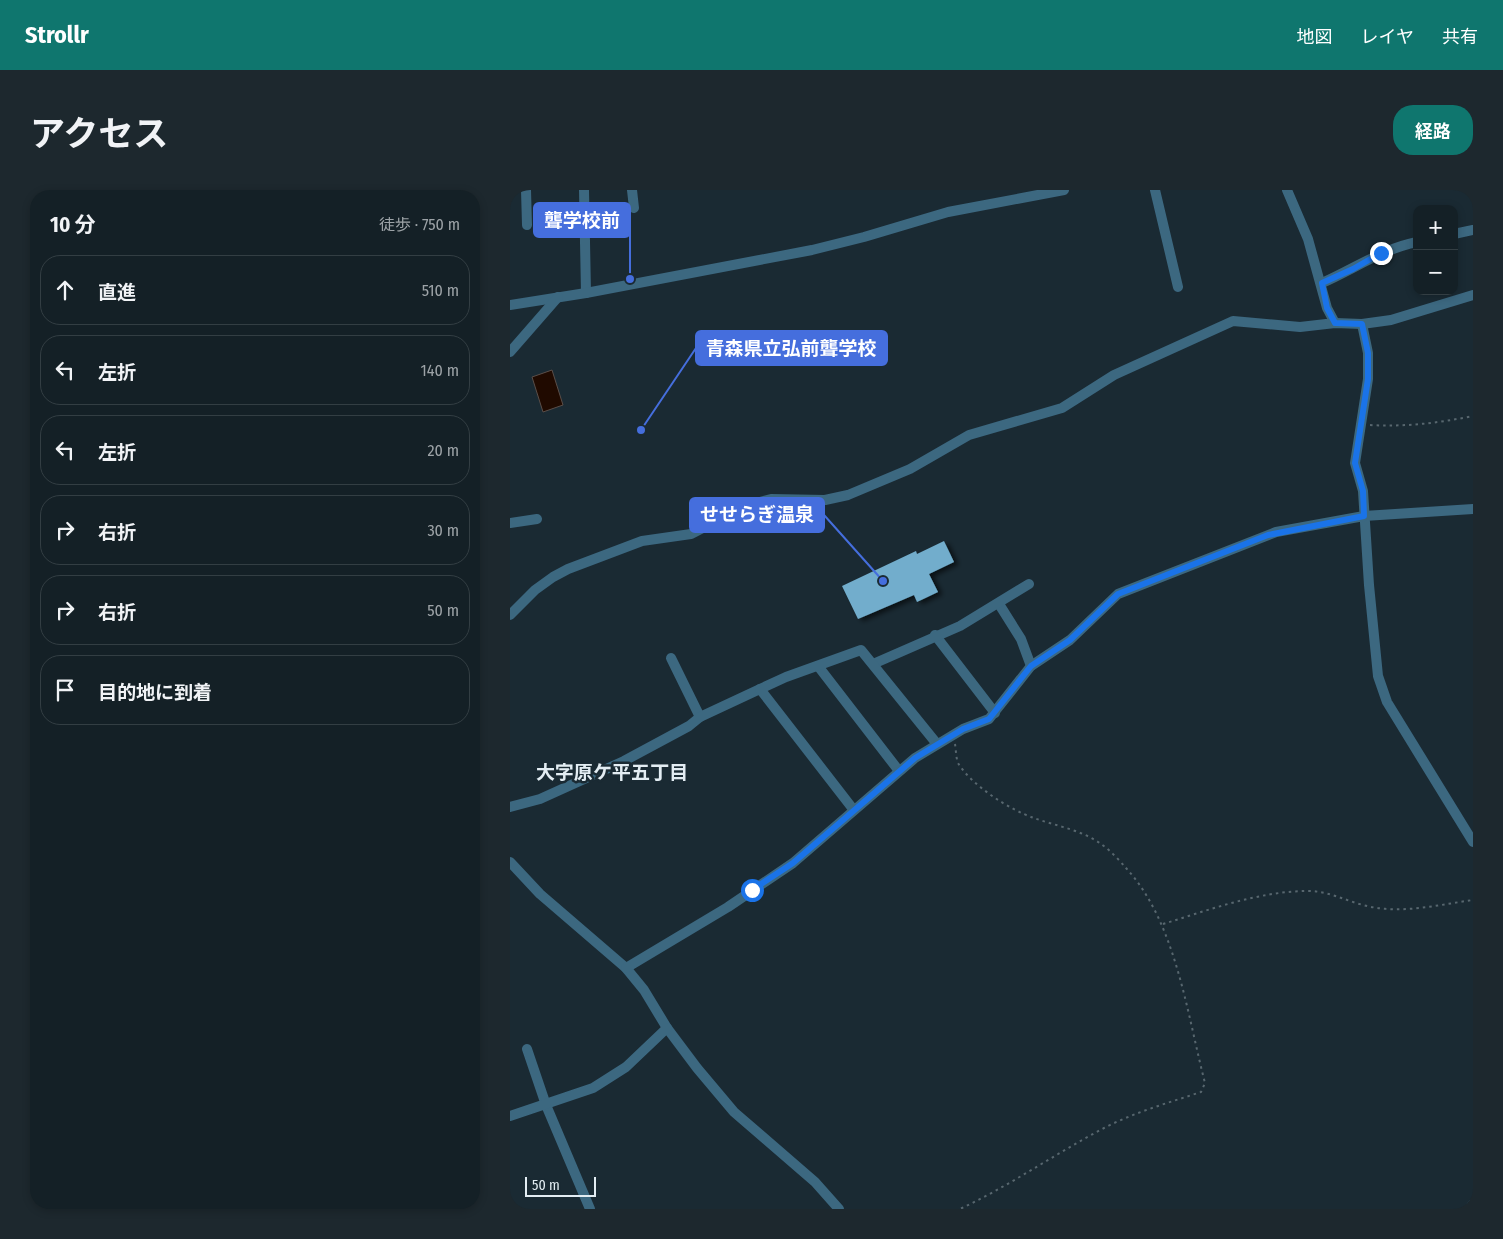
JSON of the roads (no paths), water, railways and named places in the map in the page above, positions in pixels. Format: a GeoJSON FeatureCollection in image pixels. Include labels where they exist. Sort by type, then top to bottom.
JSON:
{"type":"FeatureCollection","features":[{"type":"Feature","properties":{"kind":"street"},"geometry":{"type":"LineString","coordinates":[[526,190],[527,225]]}},
{"type":"Feature","properties":{"kind":"street"},"geometry":{"type":"LineString","coordinates":[[584,190],[586,293]]}},
{"type":"Feature","properties":{"kind":"street"},"geometry":{"type":"LineString","coordinates":[[632,190],[634,208]]}},
{"type":"Feature","properties":{"kind":"street"},"geometry":{"type":"LineString","coordinates":[[510,305],[586,293],[842,243],[948,212],[1064,190]]}},
{"type":"Feature","properties":{"kind":"street"},"geometry":{"type":"LineString","coordinates":[[1155,190],[1178,288]]}},
{"type":"Feature","properties":{"kind":"street"},"geometry":{"type":"LineString","coordinates":[[1287,190],[1308,239],[1322,283],[1327,308],[1335,323]]}},
{"type":"Feature","properties":{"kind":"street"},"geometry":{"type":"LineString","coordinates":[[1458,233],[1473,230]]}},
{"type":"Feature","properties":{"kind":"street"},"geometry":{"type":"LineString","coordinates":[[1322,283],[1353,269],[1381,253],[1413,243]]}},
{"type":"Feature","properties":{"kind":"street"},"geometry":{"type":"LineString","coordinates":[[510,615],[528,596],[553,576],[568,569],[642,541],[691,534],[745,506],[771,499],[825,500],[848,495],[910,469],[969,435],[1062,408],[1114,375],[1234,321],[1300,327],[1335,323],[1362,324],[1391,320],[1473,295]]}},
{"type":"Feature","properties":{"kind":"street"},"geometry":{"type":"LineString","coordinates":[[510,352],[558,297]]}},
{"type":"Feature","properties":{"kind":"street"},"geometry":{"type":"LineString","coordinates":[[1362,324],[1368,353],[1368,370],[1362,425],[1355,463],[1363,491],[1378,676],[1387,702],[1473,842]]}},
{"type":"Feature","properties":{"kind":"street"},"geometry":{"type":"LineString","coordinates":[[626,968],[728,908],[793,863],[899,771],[953,734],[980,724],[995,713],[1031,666],[1070,640],[1118,594],[1268,535],[1364,516],[1473,509]]}},
{"type":"Feature","properties":{"kind":"street"},"geometry":{"type":"LineString","coordinates":[[510,523],[537,519]]}},
{"type":"Feature","properties":{"kind":"street"},"geometry":{"type":"LineString","coordinates":[[873,664],[960,626],[1029,584]]}},
{"type":"Feature","properties":{"kind":"street"},"geometry":{"type":"LineString","coordinates":[[999,604],[1021,640],[1031,666]]}},
{"type":"Feature","properties":{"kind":"street"},"geometry":{"type":"LineString","coordinates":[[936,635],[995,713]]}},
{"type":"Feature","properties":{"kind":"street"},"geometry":{"type":"LineString","coordinates":[[510,808],[540,799],[624,761],[689,726],[700,718],[760,689],[861,650],[937,744]]}},
{"type":"Feature","properties":{"kind":"street"},"geometry":{"type":"LineString","coordinates":[[671,658],[700,718]]}},
{"type":"Feature","properties":{"kind":"street"},"geometry":{"type":"LineString","coordinates":[[818,666],[899,771]]}},
{"type":"Feature","properties":{"kind":"street"},"geometry":{"type":"LineString","coordinates":[[760,689],[854,810]]}},
{"type":"Feature","properties":{"kind":"street"},"geometry":{"type":"LineString","coordinates":[[510,862],[540,894],[626,968],[644,990],[667,1028],[734,1112],[797,1165],[839,1209]]}},
{"type":"Feature","properties":{"kind":"street"},"geometry":{"type":"LineString","coordinates":[[510,1116],[593,1088],[626,1067],[667,1028]]}},
{"type":"Feature","properties":{"kind":"street"},"geometry":{"type":"LineString","coordinates":[[527,1049],[546,1105],[590,1209]]}},
{"type":"Feature","properties":{"kind":"street"},"geometry":{"type":"LineString","coordinates":[[1469,1209],[1473,1204]]}},
{"type":"Feature","properties":{"kind":"place","name":"聾学校前"},"geometry":{"type":"Point","coordinates":[630,279]}},
{"type":"Feature","properties":{"kind":"place","name":"青森県立弘前聾学校"},"geometry":{"type":"Point","coordinates":[641,430]}},
{"type":"Feature","properties":{"kind":"place","name":"せせらぎ温泉"},"geometry":{"type":"Point","coordinates":[883,581]}},
{"type":"Feature","properties":{"kind":"district","name":"大字原ケ平五丁目"},"geometry":{"type":"Point","coordinates":[612,772]}}]}
